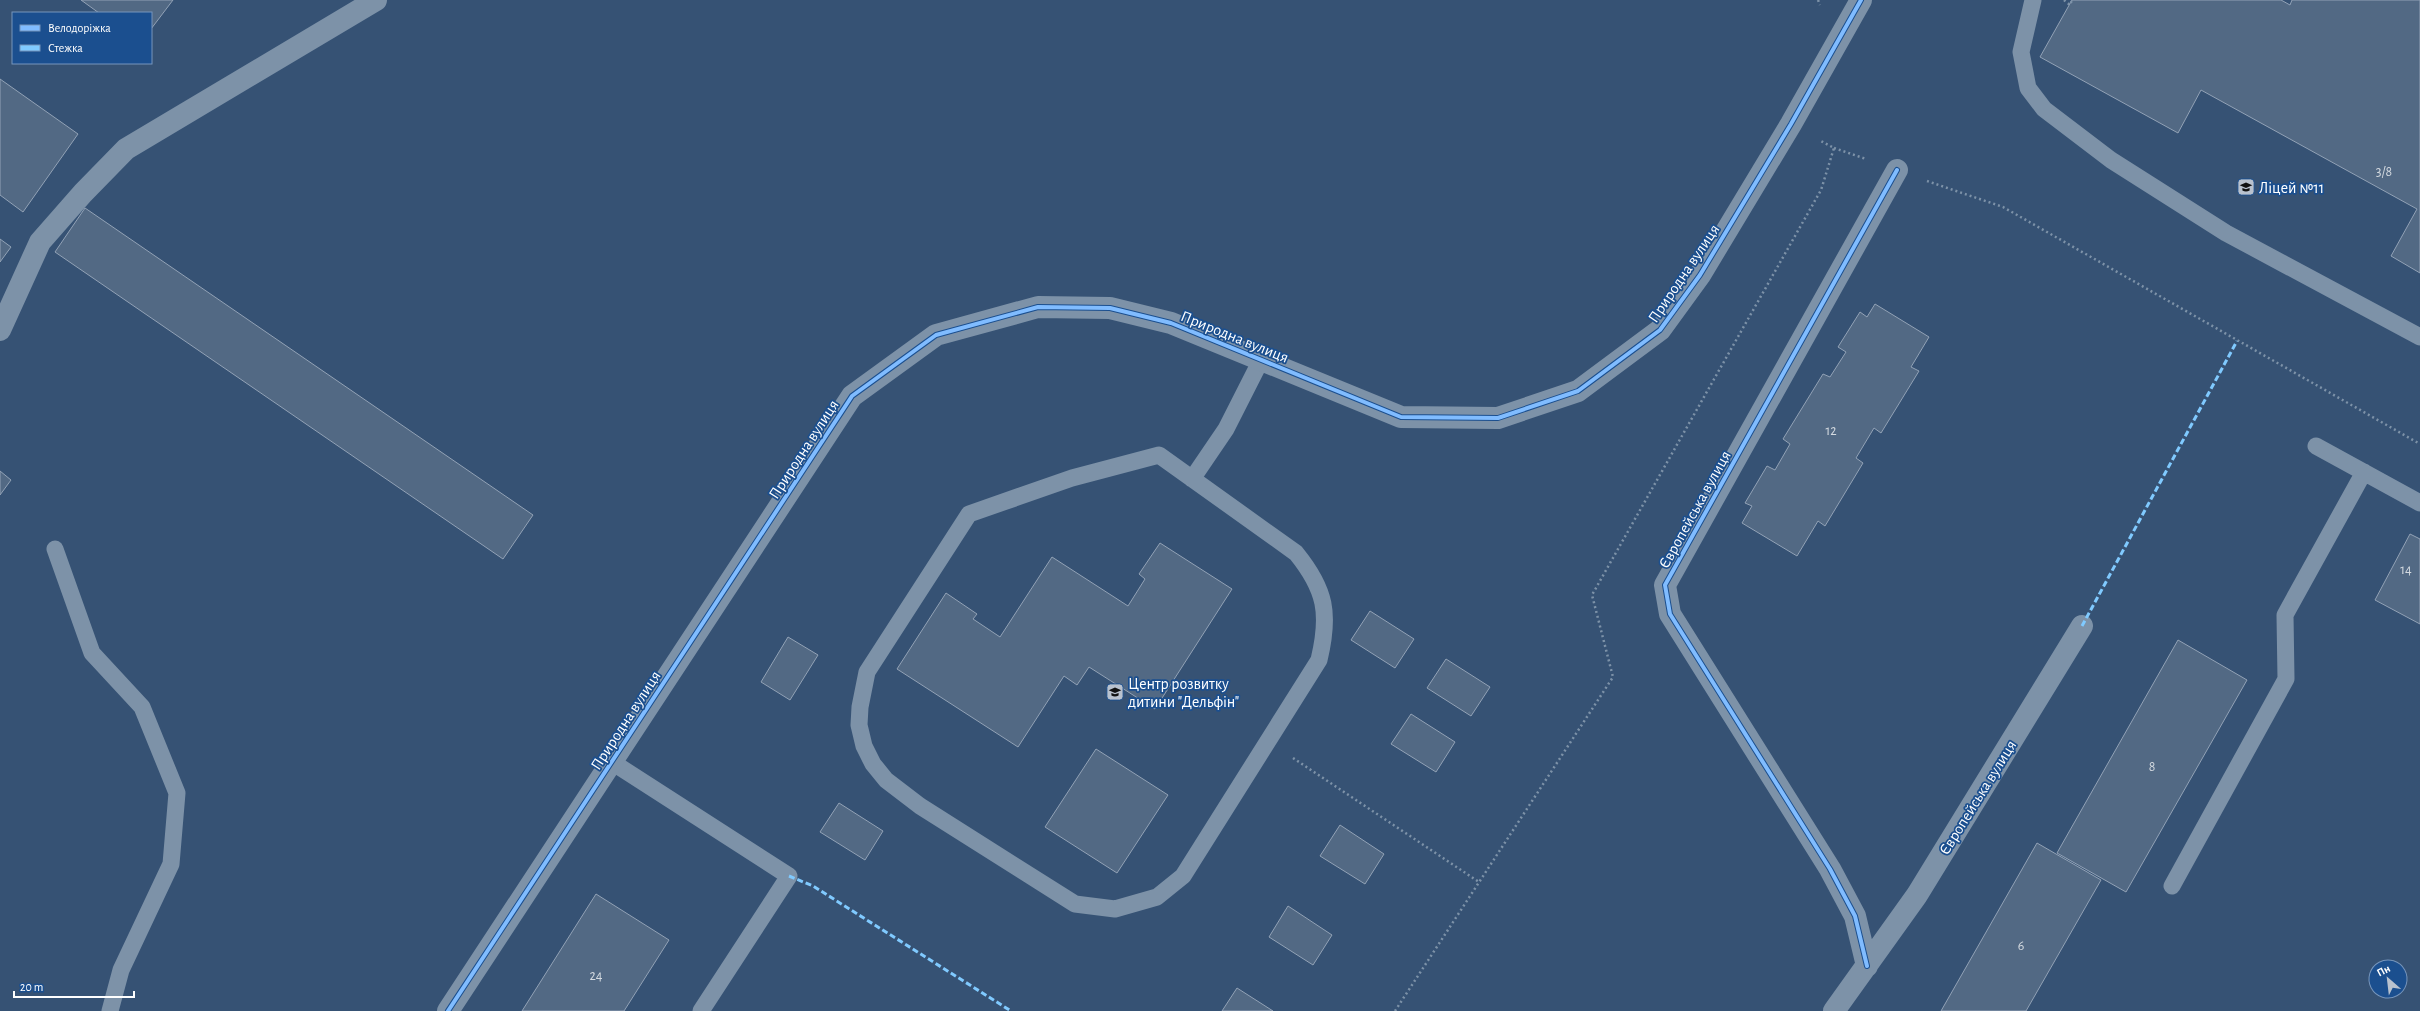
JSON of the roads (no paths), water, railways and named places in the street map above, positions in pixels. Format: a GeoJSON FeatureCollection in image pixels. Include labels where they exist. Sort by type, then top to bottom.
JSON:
{"type":"FeatureCollection","features":[{"type":"Feature","properties":{"kind":"street"},"geometry":{"type":"LineString","coordinates":[[0,330],[40,242],[83,193],[126,149],[376,0]]}},
{"type":"Feature","properties":{"kind":"street","name":"Природна вулиця"},"geometry":{"type":"LineString","coordinates":[[448,1011],[852,396],[936,336],[1038,307],[1110,308],[1170,323],[1401,418],[1498,418],[1578,391],[1660,330],[1700,275],[1791,124],[1861,0]]}},
{"type":"Feature","properties":{"kind":"street","name":"Європейська вулиця"},"geometry":{"type":"LineString","coordinates":[[1867,966],[1855,916],[1830,869],[1670,614],[1665,585],[1897,170]]}},
{"type":"Feature","properties":{"kind":"street","name":"Європейська вулиця"},"geometry":{"type":"LineString","coordinates":[[1834,1011],[1917,895],[2082,626]]}},
{"type":"Feature","properties":{"kind":"lane"},"geometry":{"type":"LineString","coordinates":[[2033,0],[2021,52],[2028,88],[2044,108],[2123,169],[2226,233],[2420,336]]}},
{"type":"Feature","properties":{"kind":"lane"},"geometry":{"type":"LineString","coordinates":[[1192,479],[1226,429],[1261,360]]}},
{"type":"Feature","properties":{"kind":"lane"},"geometry":{"type":"LineString","coordinates":[[2316,446],[2420,503]]}},
{"type":"Feature","properties":{"kind":"lane"},"geometry":{"type":"LineString","coordinates":[[1159,455],[1192,479],[1296,553],[1315,580],[1325,608],[1326,630],[1319,660],[1183,876],[1156,897],[1115,909],[1075,904],[920,806],[886,780],[872,764],[864,746],[859,725],[859,713],[867,672],[970,514],[1072,478],[1159,455]]}},
{"type":"Feature","properties":{"kind":"lane"},"geometry":{"type":"LineString","coordinates":[[2172,886],[2286,679],[2285,615],[2364,472]]}},
{"type":"Feature","properties":{"kind":"lane"},"geometry":{"type":"LineString","coordinates":[[55,549],[92,653],[142,707],[177,793],[171,864],[121,970],[110,1011]]}},
{"type":"Feature","properties":{"kind":"lane"},"geometry":{"type":"LineString","coordinates":[[612,762],[789,876],[701,1011]]}},
{"type":"Feature","properties":{"kind":"place","name":"Ліцей №11"},"geometry":{"type":"Point","coordinates":[2246,187]}},
{"type":"Feature","properties":{"kind":"place","name":"Центр розвитку дитини \"Дельфін\""},"geometry":{"type":"Point","coordinates":[1115,692]}}]}
